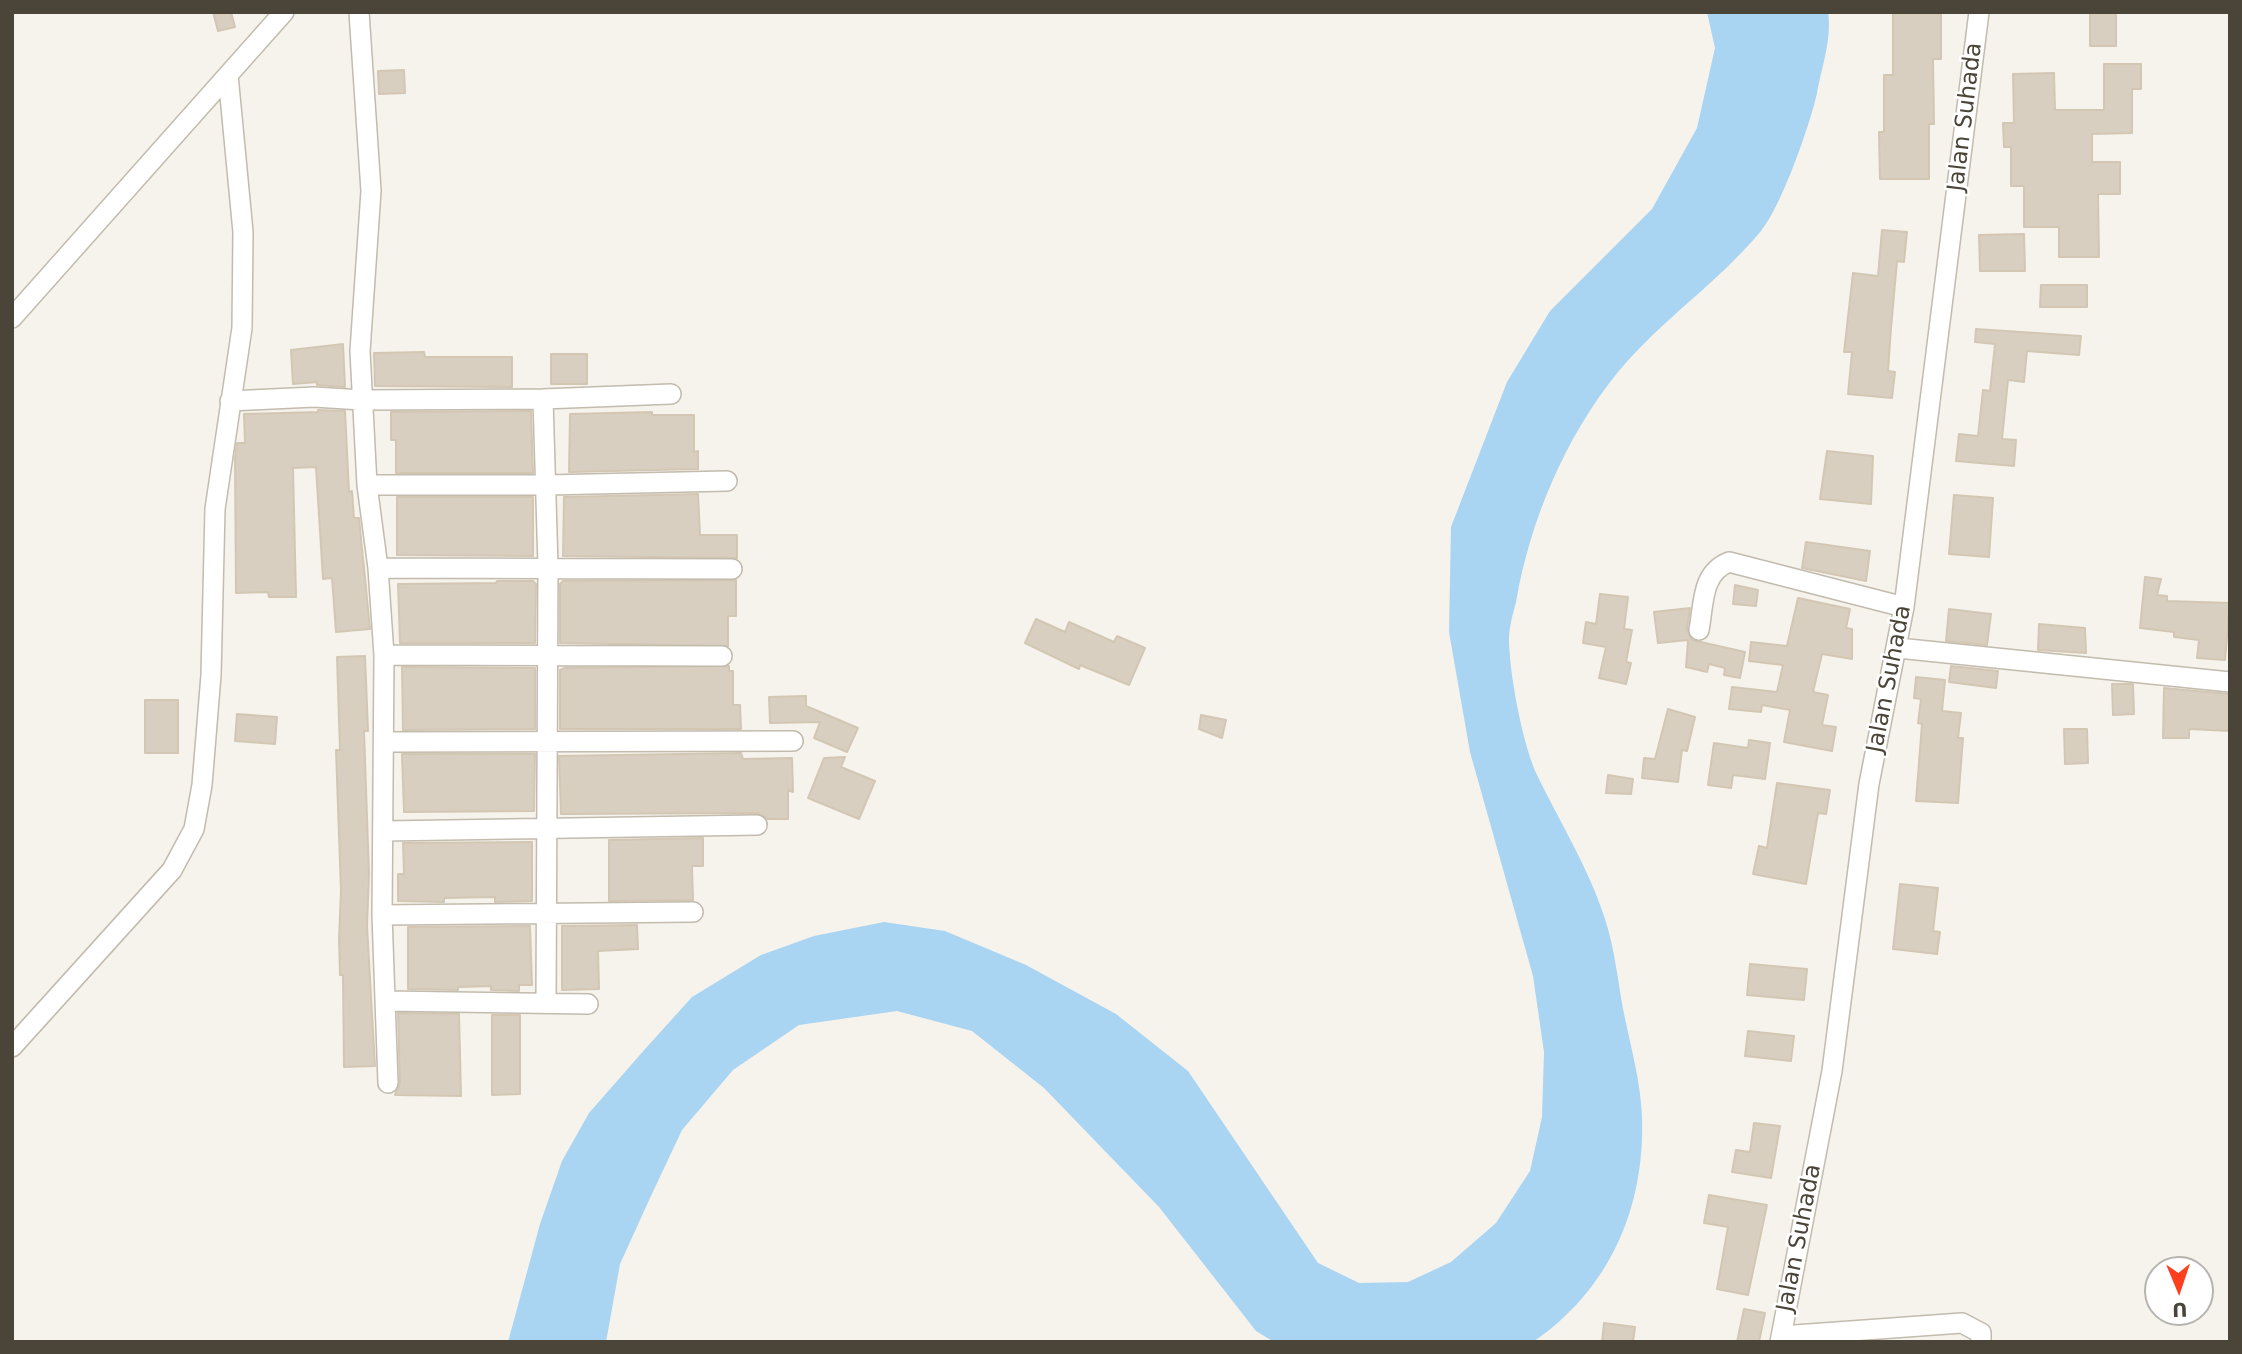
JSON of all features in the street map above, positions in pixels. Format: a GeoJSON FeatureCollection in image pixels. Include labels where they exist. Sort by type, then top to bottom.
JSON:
{"type":"FeatureCollection","features":[{"type":"Feature","properties":{"kind":"street"},"geometry":{"type":"LineString","coordinates":[[12,318],[284,12]]}},
{"type":"Feature","properties":{"kind":"street"},"geometry":{"type":"LineString","coordinates":[[359,12],[371,191],[360,351],[367,485],[378,568],[384,655],[383,915],[388,1083]]}},
{"type":"Feature","properties":{"kind":"street","name":"Jalan Suhada"},"geometry":{"type":"LineString","coordinates":[[1781,1339],[1832,1071],[1869,784],[1898,648],[1979,12]]}},
{"type":"Feature","properties":{"kind":"street"},"geometry":{"type":"LineString","coordinates":[[12,1046],[172,870],[194,829],[202,785],[211,675],[215,509],[242,328],[243,232],[228,75]]}},
{"type":"Feature","properties":{"kind":"street"},"geometry":{"type":"LineString","coordinates":[[230,401],[314,397],[362,400],[543,399],[671,394]]}},
{"type":"Feature","properties":{"kind":"street"},"geometry":{"type":"LineString","coordinates":[[543,399],[548,566],[547,1003]]}},
{"type":"Feature","properties":{"kind":"street"},"geometry":{"type":"LineString","coordinates":[[367,485],[727,481]]}},
{"type":"Feature","properties":{"kind":"street"},"geometry":{"type":"LineString","coordinates":[[1699,630],[1708,578],[1715,567],[1729,562],[1904,607]]}},
{"type":"Feature","properties":{"kind":"street"},"geometry":{"type":"LineString","coordinates":[[378,568],[548,566],[732,569]]}},
{"type":"Feature","properties":{"kind":"street"},"geometry":{"type":"LineString","coordinates":[[1898,648],[2230,682]]}},
{"type":"Feature","properties":{"kind":"street"},"geometry":{"type":"LineString","coordinates":[[384,655],[722,656]]}},
{"type":"Feature","properties":{"kind":"street"},"geometry":{"type":"LineString","coordinates":[[384,742],[793,741]]}},
{"type":"Feature","properties":{"kind":"street"},"geometry":{"type":"LineString","coordinates":[[385,831],[757,825]]}},
{"type":"Feature","properties":{"kind":"street"},"geometry":{"type":"LineString","coordinates":[[383,915],[693,912]]}},
{"type":"Feature","properties":{"kind":"street"},"geometry":{"type":"LineString","coordinates":[[386,1000],[588,1004]]}},
{"type":"Feature","properties":{"kind":"street"},"geometry":{"type":"LineString","coordinates":[[1781,1339],[1962,1323],[1981,1333],[1981,1342]]}},
{"type":"Feature","properties":{"kind":"water"},"geometry":{"type":"Polygon","coordinates":[[[1707,12],[1828,12],[1826,52],[1808,125],[1786,185],[1761,231],[1727,268],[1635,353],[1599,397],[1582,424],[1552,481],[1540,511],[1522,572],[1509,634],[1514,690],[1532,764],[1591,882],[1608,930],[1641,1104],[1641,1151],[1637,1184],[1629,1215],[1602,1272],[1583,1298],[1533,1342],[1274,1342],[1256,1331],[1159,1207],[1044,1088],[972,1031],[897,1011],[799,1025],[733,1070],[682,1130],[650,1198],[620,1264],[606,1342],[508,1342],[540,1224],[562,1161],[589,1113],[646,1048],[692,997],[761,955],[814,936],[884,922],[945,931],[1026,965],[1116,1014],[1188,1071],[1318,1263],[1359,1283],[1408,1282],[1451,1262],[1496,1223],[1530,1171],[1542,1117],[1544,1052],[1533,976],[1470,752],[1449,632],[1451,527],[1507,382],[1550,311],[1652,209],[1697,128],[1715,48],[1707,12]]]}},
{"type":"Feature","properties":{"kind":"building"},"geometry":{"type":"Polygon","coordinates":[[[213,12],[231,12],[235,27],[218,31],[213,12]]]}},
{"type":"Feature","properties":{"kind":"building"},"geometry":{"type":"Polygon","coordinates":[[[1893,12],[1941,12],[1941,59],[1933,59],[1934,124],[1929,124],[1929,179],[1880,179],[1879,132],[1884,132],[1884,75],[1893,75],[1893,12]]]}},
{"type":"Feature","properties":{"kind":"building"},"geometry":{"type":"Polygon","coordinates":[[[2090,12],[2116,12],[2116,46],[2090,46],[2090,12]]]}},
{"type":"Feature","properties":{"kind":"building"},"geometry":{"type":"Polygon","coordinates":[[[2104,64],[2141,64],[2141,89],[2132,89],[2132,133],[2092,134],[2092,162],[2120,162],[2120,194],[2098,194],[2099,257],[2059,257],[2059,227],[2024,227],[2024,186],[2011,186],[2011,147],[2004,147],[2003,123],[2014,123],[2013,74],[2054,73],[2055,110],[2104,110],[2104,64]]]}},
{"type":"Feature","properties":{"kind":"building"},"geometry":{"type":"Polygon","coordinates":[[[404,70],[405,93],[379,94],[378,71],[404,70]]]}},
{"type":"Feature","properties":{"kind":"building"},"geometry":{"type":"Polygon","coordinates":[[[1882,230],[1907,232],[1904,262],[1897,261],[1888,371],[1895,372],[1892,398],[1848,394],[1852,352],[1844,352],[1853,273],[1878,276],[1882,230]]]}},
{"type":"Feature","properties":{"kind":"building"},"geometry":{"type":"Polygon","coordinates":[[[2024,234],[2025,271],[1980,271],[1979,235],[2024,234]]]}},
{"type":"Feature","properties":{"kind":"building"},"geometry":{"type":"Polygon","coordinates":[[[2041,285],[2087,285],[2087,307],[2040,307],[2041,285]]]}},
{"type":"Feature","properties":{"kind":"building"},"geometry":{"type":"Polygon","coordinates":[[[1976,329],[2081,336],[2079,355],[2027,351],[2024,382],[2008,380],[2002,439],[2016,440],[2014,466],[1956,461],[1959,434],[1978,436],[1983,390],[1990,391],[1995,344],[1975,342],[1976,329]]]}},
{"type":"Feature","properties":{"kind":"building"},"geometry":{"type":"Polygon","coordinates":[[[343,344],[345,387],[317,385],[317,382],[293,384],[291,350],[343,344]]]}},
{"type":"Feature","properties":{"kind":"building"},"geometry":{"type":"Polygon","coordinates":[[[424,352],[425,357],[512,357],[512,387],[375,386],[374,353],[424,352]]]}},
{"type":"Feature","properties":{"kind":"building"},"geometry":{"type":"Polygon","coordinates":[[[551,354],[587,354],[587,384],[551,384],[551,354]]]}},
{"type":"Feature","properties":{"kind":"building"},"geometry":{"type":"Polygon","coordinates":[[[345,411],[349,492],[352,491],[354,518],[359,518],[370,629],[336,632],[332,578],[323,579],[316,467],[293,468],[296,597],[269,597],[268,592],[236,593],[235,459],[237,443],[245,443],[244,414],[345,411]]]}},
{"type":"Feature","properties":{"kind":"building"},"geometry":{"type":"Polygon","coordinates":[[[531,411],[533,473],[396,473],[396,440],[391,440],[391,412],[531,411]]]}},
{"type":"Feature","properties":{"kind":"building"},"geometry":{"type":"Polygon","coordinates":[[[652,412],[652,415],[694,415],[694,452],[698,451],[698,469],[569,472],[570,414],[652,412]]]}},
{"type":"Feature","properties":{"kind":"building"},"geometry":{"type":"Polygon","coordinates":[[[1827,451],[1873,456],[1871,504],[1820,499],[1827,451]]]}},
{"type":"Feature","properties":{"kind":"building"},"geometry":{"type":"Polygon","coordinates":[[[698,494],[700,535],[737,535],[737,558],[563,556],[564,497],[698,494]]]}},
{"type":"Feature","properties":{"kind":"building"},"geometry":{"type":"Polygon","coordinates":[[[1954,495],[1993,498],[1989,557],[1949,554],[1954,495]]]}},
{"type":"Feature","properties":{"kind":"building"},"geometry":{"type":"Polygon","coordinates":[[[397,497],[533,497],[533,556],[397,555],[397,497]]]}},
{"type":"Feature","properties":{"kind":"building"},"geometry":{"type":"Polygon","coordinates":[[[1806,542],[1870,551],[1866,581],[1802,568],[1806,542]]]}},
{"type":"Feature","properties":{"kind":"building"},"geometry":{"type":"Polygon","coordinates":[[[2145,577],[2161,579],[2157,595],[2167,596],[2167,601],[2230,603],[2225,660],[2197,658],[2199,640],[2174,637],[2174,632],[2140,628],[2145,577]]]}},
{"type":"Feature","properties":{"kind":"building"},"geometry":{"type":"Polygon","coordinates":[[[736,580],[736,616],[728,616],[728,646],[560,643],[560,584],[563,581],[736,580]]]}},
{"type":"Feature","properties":{"kind":"building"},"geometry":{"type":"Polygon","coordinates":[[[533,581],[536,584],[535,643],[400,643],[398,584],[533,581]]]}},
{"type":"Feature","properties":{"kind":"building"},"geometry":{"type":"Polygon","coordinates":[[[1735,585],[1758,590],[1756,606],[1733,604],[1735,585]]]}},
{"type":"Feature","properties":{"kind":"building"},"geometry":{"type":"Polygon","coordinates":[[[1600,594],[1628,597],[1624,629],[1632,630],[1626,662],[1631,663],[1626,684],[1599,678],[1606,647],[1583,643],[1586,622],[1596,624],[1600,594]]]}},
{"type":"Feature","properties":{"kind":"building"},"geometry":{"type":"Polygon","coordinates":[[[1798,598],[1850,609],[1846,628],[1852,629],[1852,659],[1822,654],[1813,692],[1828,695],[1822,725],[1836,727],[1832,751],[1784,742],[1790,710],[1762,705],[1761,712],[1729,709],[1732,687],[1777,692],[1783,665],[1749,661],[1751,642],[1787,646],[1798,598]]]}},
{"type":"Feature","properties":{"kind":"building"},"geometry":{"type":"Polygon","coordinates":[[[1690,608],[1687,629],[1692,640],[1745,652],[1740,678],[1724,675],[1725,668],[1709,664],[1707,672],[1686,667],[1688,640],[1658,643],[1654,612],[1690,608]]]}},
{"type":"Feature","properties":{"kind":"building"},"geometry":{"type":"Polygon","coordinates":[[[1949,609],[1991,614],[1987,645],[1946,641],[1949,609]]]}},
{"type":"Feature","properties":{"kind":"building"},"geometry":{"type":"Polygon","coordinates":[[[1036,619],[1065,632],[1069,622],[1114,642],[1117,636],[1145,648],[1129,685],[1080,665],[1079,669],[1025,643],[1036,619]]]}},
{"type":"Feature","properties":{"kind":"building"},"geometry":{"type":"Polygon","coordinates":[[[2039,624],[2085,628],[2086,653],[2038,650],[2039,624]]]}},
{"type":"Feature","properties":{"kind":"building"},"geometry":{"type":"Polygon","coordinates":[[[365,656],[368,731],[364,731],[369,874],[367,926],[375,1066],[344,1067],[343,975],[340,975],[339,939],[341,891],[336,750],[340,750],[337,657],[365,656]]]}},
{"type":"Feature","properties":{"kind":"building"},"geometry":{"type":"Polygon","coordinates":[[[729,666],[729,671],[733,671],[733,705],[740,705],[741,729],[560,729],[560,670],[565,668],[729,666]]]}},
{"type":"Feature","properties":{"kind":"building"},"geometry":{"type":"Polygon","coordinates":[[[1951,666],[1998,671],[1996,688],[1949,682],[1951,666]]]}},
{"type":"Feature","properties":{"kind":"building"},"geometry":{"type":"Polygon","coordinates":[[[402,667],[535,668],[535,729],[403,730],[402,667]]]}},
{"type":"Feature","properties":{"kind":"building"},"geometry":{"type":"Polygon","coordinates":[[[1916,677],[1945,680],[1942,711],[1961,713],[1958,738],[1963,738],[1958,803],[1916,801],[1922,724],[1918,723],[1921,699],[1914,698],[1916,677]]]}},
{"type":"Feature","properties":{"kind":"building"},"geometry":{"type":"Polygon","coordinates":[[[2112,684],[2133,684],[2134,714],[2113,715],[2112,684]]]}},
{"type":"Feature","properties":{"kind":"building"},"geometry":{"type":"Polygon","coordinates":[[[2164,688],[2230,694],[2230,731],[2189,729],[2189,738],[2163,738],[2164,688]]]}},
{"type":"Feature","properties":{"kind":"building"},"geometry":{"type":"Polygon","coordinates":[[[806,696],[806,706],[858,728],[847,752],[814,738],[820,722],[770,723],[769,697],[806,696]]]}},
{"type":"Feature","properties":{"kind":"building"},"geometry":{"type":"Polygon","coordinates":[[[145,700],[178,700],[178,753],[145,753],[145,700]]]}},
{"type":"Feature","properties":{"kind":"building"},"geometry":{"type":"Polygon","coordinates":[[[1668,709],[1695,717],[1687,751],[1682,750],[1678,782],[1642,778],[1644,758],[1655,759],[1668,709]]]}},
{"type":"Feature","properties":{"kind":"building"},"geometry":{"type":"Polygon","coordinates":[[[237,714],[277,717],[275,744],[235,741],[237,714]]]}},
{"type":"Feature","properties":{"kind":"building"},"geometry":{"type":"Polygon","coordinates":[[[1201,715],[1226,720],[1222,738],[1199,729],[1201,715]]]}},
{"type":"Feature","properties":{"kind":"building"},"geometry":{"type":"Polygon","coordinates":[[[2064,729],[2087,729],[2088,763],[2065,764],[2064,729]]]}},
{"type":"Feature","properties":{"kind":"building"},"geometry":{"type":"Polygon","coordinates":[[[1749,740],[1770,743],[1765,779],[1733,775],[1731,788],[1708,785],[1714,743],[1748,748],[1749,740]]]}},
{"type":"Feature","properties":{"kind":"building"},"geometry":{"type":"Polygon","coordinates":[[[741,753],[743,759],[792,758],[793,792],[788,790],[788,819],[768,819],[757,813],[561,814],[559,756],[741,753]]]}},
{"type":"Feature","properties":{"kind":"building"},"geometry":{"type":"Polygon","coordinates":[[[402,754],[535,754],[534,811],[404,812],[402,754]]]}},
{"type":"Feature","properties":{"kind":"building"},"geometry":{"type":"Polygon","coordinates":[[[845,757],[841,767],[875,781],[859,819],[808,798],[824,758],[845,757]]]}},
{"type":"Feature","properties":{"kind":"building"},"geometry":{"type":"Polygon","coordinates":[[[1608,775],[1633,779],[1631,794],[1606,793],[1608,775]]]}},
{"type":"Feature","properties":{"kind":"building"},"geometry":{"type":"Polygon","coordinates":[[[1777,783],[1830,790],[1826,814],[1818,813],[1806,884],[1753,874],[1759,846],[1767,848],[1777,783]]]}},
{"type":"Feature","properties":{"kind":"building"},"geometry":{"type":"Polygon","coordinates":[[[703,838],[703,866],[692,866],[693,900],[609,901],[609,840],[703,838]]]}},
{"type":"Feature","properties":{"kind":"building"},"geometry":{"type":"Polygon","coordinates":[[[532,842],[532,901],[495,902],[495,897],[444,898],[444,902],[398,901],[398,874],[404,874],[403,843],[532,842]]]}},
{"type":"Feature","properties":{"kind":"building"},"geometry":{"type":"Polygon","coordinates":[[[1900,884],[1938,888],[1933,931],[1940,932],[1937,954],[1893,949],[1900,884]]]}},
{"type":"Feature","properties":{"kind":"building"},"geometry":{"type":"Polygon","coordinates":[[[637,925],[638,949],[598,951],[599,989],[562,990],[562,926],[637,925]]]}},
{"type":"Feature","properties":{"kind":"building"},"geometry":{"type":"Polygon","coordinates":[[[530,926],[532,985],[519,985],[519,991],[491,990],[491,986],[458,987],[458,990],[408,989],[408,927],[530,926]]]}},
{"type":"Feature","properties":{"kind":"building"},"geometry":{"type":"Polygon","coordinates":[[[1750,964],[1807,969],[1804,1000],[1747,995],[1750,964]]]}},
{"type":"Feature","properties":{"kind":"building"},"geometry":{"type":"Polygon","coordinates":[[[398,1013],[459,1014],[461,1096],[395,1095],[400,1083],[398,1013]]]}},
{"type":"Feature","properties":{"kind":"building"},"geometry":{"type":"Polygon","coordinates":[[[492,1015],[520,1015],[520,1094],[492,1095],[492,1015]]]}},
{"type":"Feature","properties":{"kind":"building"},"geometry":{"type":"Polygon","coordinates":[[[1748,1031],[1794,1036],[1791,1061],[1745,1056],[1748,1031]]]}},
{"type":"Feature","properties":{"kind":"building"},"geometry":{"type":"Polygon","coordinates":[[[1754,1123],[1780,1126],[1771,1178],[1732,1172],[1736,1150],[1750,1152],[1754,1123]]]}},
{"type":"Feature","properties":{"kind":"building"},"geometry":{"type":"Polygon","coordinates":[[[1709,1195],[1767,1205],[1748,1295],[1717,1289],[1728,1227],[1704,1223],[1709,1195]]]}},
{"type":"Feature","properties":{"kind":"building"},"geometry":{"type":"Polygon","coordinates":[[[1744,1309],[1765,1313],[1759,1342],[1737,1342],[1744,1309]]]}},
{"type":"Feature","properties":{"kind":"building"},"geometry":{"type":"Polygon","coordinates":[[[1604,1323],[1635,1327],[1633,1342],[1602,1342],[1604,1323]]]}}]}
